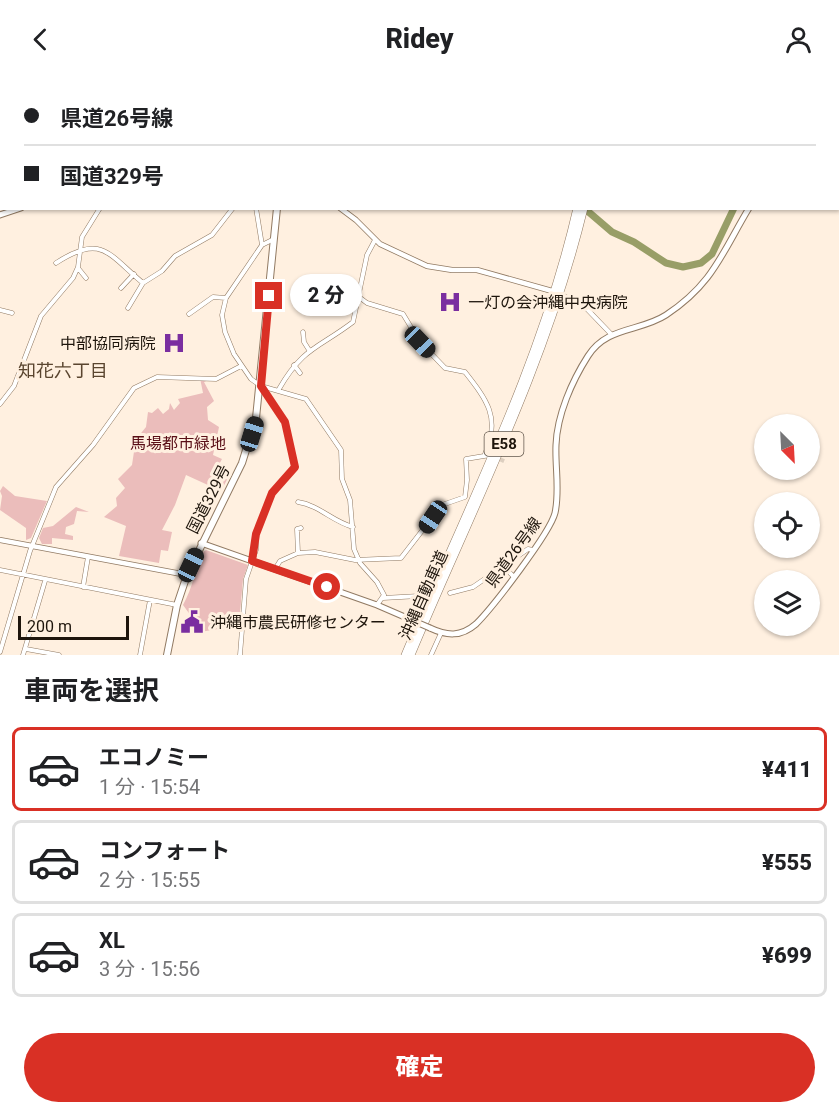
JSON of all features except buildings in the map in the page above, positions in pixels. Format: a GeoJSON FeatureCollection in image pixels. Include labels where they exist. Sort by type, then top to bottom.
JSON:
{"type":"FeatureCollection","features":[{"type":"Feature","properties":{"kind":"highway","name":"国道329号"},"geometry":{"type":"LineString","coordinates":[[167,655],[177,605],[187,574],[247,450],[256,418],[261,386],[277,210]]}},
{"type":"Feature","properties":{"kind":"highway","name":"沖縄自動車道"},"geometry":{"type":"LineString","coordinates":[[411,655],[509,433],[550,324],[576,227],[578,210]]}},
{"type":"Feature","properties":{"kind":"highway","name":"沖縄自動車道"},"geometry":{"type":"LineString","coordinates":[[405,655],[508,422],[583,210]]}},
{"type":"Feature","properties":{"kind":"main road","name":"県道26号線"},"geometry":{"type":"LineString","coordinates":[[441,633],[458,634],[474,627],[550,527],[555,514],[556,437],[565,404],[588,357],[611,334],[658,320],[687,299],[720,262],[748,210]]}},
{"type":"Feature","properties":{"kind":"main road"},"geometry":{"type":"LineString","coordinates":[[0,215],[6,211]]}},
{"type":"Feature","properties":{"kind":"main road"},"geometry":{"type":"LineString","coordinates":[[201,543],[377,605],[441,633]]}},
{"type":"Feature","properties":{"kind":"street"},"geometry":{"type":"LineString","coordinates":[[0,404],[17,380],[41,316],[68,286],[78,267],[86,228],[99,210]]}},
{"type":"Feature","properties":{"kind":"street"},"geometry":{"type":"LineString","coordinates":[[128,308],[143,283],[162,271],[175,256],[212,235],[231,210]]}},
{"type":"Feature","properties":{"kind":"street"},"geometry":{"type":"LineString","coordinates":[[256,210],[262,245]]}},
{"type":"Feature","properties":{"kind":"street"},"geometry":{"type":"LineString","coordinates":[[343,210],[384,247],[428,266],[452,270],[477,270],[552,291]]}},
{"type":"Feature","properties":{"kind":"street"},"geometry":{"type":"LineString","coordinates":[[240,655],[246,579],[252,561],[256,534],[272,493],[295,467],[285,422],[261,386],[241,366],[225,332],[222,315],[226,298],[262,245],[273,239]]}},
{"type":"Feature","properties":{"kind":"street"},"geometry":{"type":"LineString","coordinates":[[279,389],[294,365],[309,350],[353,322],[368,252],[375,240]]}},
{"type":"Feature","properties":{"kind":"street"},"geometry":{"type":"LineString","coordinates":[[56,263],[81,248],[110,253],[143,283]]}},
{"type":"Feature","properties":{"kind":"street"},"geometry":{"type":"LineString","coordinates":[[78,267],[86,278]]}},
{"type":"Feature","properties":{"kind":"street"},"geometry":{"type":"LineString","coordinates":[[121,288],[134,274]]}},
{"type":"Feature","properties":{"kind":"street"},"geometry":{"type":"LineString","coordinates":[[564,296],[586,308],[611,334]]}},
{"type":"Feature","properties":{"kind":"street"},"geometry":{"type":"LineString","coordinates":[[189,314],[213,297],[226,298]]}},
{"type":"Feature","properties":{"kind":"street"},"geometry":{"type":"LineString","coordinates":[[275,569],[280,561],[298,553],[315,552],[359,561],[401,558],[442,505],[465,497],[466,459],[488,454],[492,436],[490,408],[465,372],[445,368],[420,342],[403,314],[367,303],[359,297]]}},
{"type":"Feature","properties":{"kind":"street"},"geometry":{"type":"LineString","coordinates":[[0,310],[12,313]]}},
{"type":"Feature","properties":{"kind":"street"},"geometry":{"type":"LineString","coordinates":[[303,332],[304,342],[309,350]]}},
{"type":"Feature","properties":{"kind":"street"},"geometry":{"type":"LineString","coordinates":[[294,365],[300,373]]}},
{"type":"Feature","properties":{"kind":"street"},"geometry":{"type":"LineString","coordinates":[[0,652],[32,547],[62,478],[93,445],[138,385],[157,377],[216,379],[241,366]]}},
{"type":"Feature","properties":{"kind":"street"},"geometry":{"type":"LineString","coordinates":[[261,386],[279,389],[310,402],[325,429],[341,450],[342,479],[350,500],[354,549],[359,561],[377,582],[384,596],[377,605]]}},
{"type":"Feature","properties":{"kind":"street"},"geometry":{"type":"LineString","coordinates":[[298,502],[311,504],[337,521],[353,527]]}},
{"type":"Feature","properties":{"kind":"street"},"geometry":{"type":"LineString","coordinates":[[298,553],[297,529],[301,528]]}},
{"type":"Feature","properties":{"kind":"street"},"geometry":{"type":"LineString","coordinates":[[0,540],[187,574]]}},
{"type":"Feature","properties":{"kind":"street"},"geometry":{"type":"LineString","coordinates":[[450,593],[474,587],[528,549],[533,550]]}},
{"type":"Feature","properties":{"kind":"street"},"geometry":{"type":"LineString","coordinates":[[83,587],[88,557]]}},
{"type":"Feature","properties":{"kind":"street"},"geometry":{"type":"LineString","coordinates":[[504,567],[513,576]]}},
{"type":"Feature","properties":{"kind":"street"},"geometry":{"type":"LineString","coordinates":[[0,570],[23,577],[177,605]]}},
{"type":"Feature","properties":{"kind":"street"},"geometry":{"type":"LineString","coordinates":[[23,655],[45,581]]}},
{"type":"Feature","properties":{"kind":"street"},"geometry":{"type":"LineString","coordinates":[[382,598],[419,596]]}},
{"type":"Feature","properties":{"kind":"street"},"geometry":{"type":"LineString","coordinates":[[140,655],[150,599]]}},
{"type":"Feature","properties":{"kind":"street"},"geometry":{"type":"LineString","coordinates":[[431,655],[441,633]]}},
{"type":"Feature","properties":{"kind":"street"},"geometry":{"type":"LineString","coordinates":[[26,649],[59,655]]}},
{"type":"Feature","properties":{"kind":"green space","name":"馬場都市緑地"},"geometry":{"type":"Polygon","coordinates":[[[200,378],[211,379],[204,382],[214,401],[207,407],[208,420],[219,427],[213,455],[222,459],[217,468],[231,472],[221,491],[186,475],[175,505],[162,530],[172,532],[168,551],[161,550],[159,563],[119,556],[126,526],[104,517],[117,506],[116,498],[125,488],[118,479],[132,465],[135,445],[133,443],[146,427],[148,412],[152,413],[158,408],[163,414],[169,409],[170,403],[174,410],[180,403],[178,399],[203,393],[200,378]]]}},
{"type":"Feature","properties":{"kind":"green space"},"geometry":{"type":"Polygon","coordinates":[[[3,486],[15,496],[47,501],[31,538],[26,540],[26,528],[0,510],[2,496],[0,491],[3,486]]]}},
{"type":"Feature","properties":{"kind":"green space"},"geometry":{"type":"Polygon","coordinates":[[[76,507],[89,512],[77,511],[74,524],[66,527],[65,534],[73,536],[73,540],[52,538],[52,544],[42,544],[39,538],[43,528],[53,526],[76,507]]]}},
{"type":"Feature","properties":{"kind":"green space"},"geometry":{"type":"Polygon","coordinates":[[[206,550],[248,565],[243,579],[239,624],[219,632],[218,629],[200,632],[195,620],[190,620],[191,616],[183,605],[203,552],[206,550]]]}},
{"type":"Feature","properties":{"kind":"waterway"},"geometry":{"type":"LineString","coordinates":[[586,210],[612,232],[634,242],[666,263],[683,267],[701,263],[712,254],[733,210]]}},
{"type":"Feature","properties":{"kind":"tunnel"},"geometry":{"type":"LineString","coordinates":[[495,457],[506,462]]}},
{"type":"Feature","properties":{"kind":"place","name":"一灯の会沖縄中央病院"},"geometry":{"type":"Point","coordinates":[450,302]}},
{"type":"Feature","properties":{"kind":"place","name":"中部協同病院"},"geometry":{"type":"Point","coordinates":[174,343]}},
{"type":"Feature","properties":{"kind":"place","name":"沖縄市農民研修センター"},"geometry":{"type":"Point","coordinates":[192,622]}},
{"type":"Feature","properties":{"kind":"district","name":"知花六丁目"},"geometry":{"type":"Point","coordinates":[63,371]}},
{"type":"Feature","properties":{"kind":"route"},"geometry":{"type":"LineString","coordinates":[[269,296],[261,386],[285,422],[295,467],[272,493],[260,520],[256,534],[256,550],[252,561],[327,587]]}}]}
